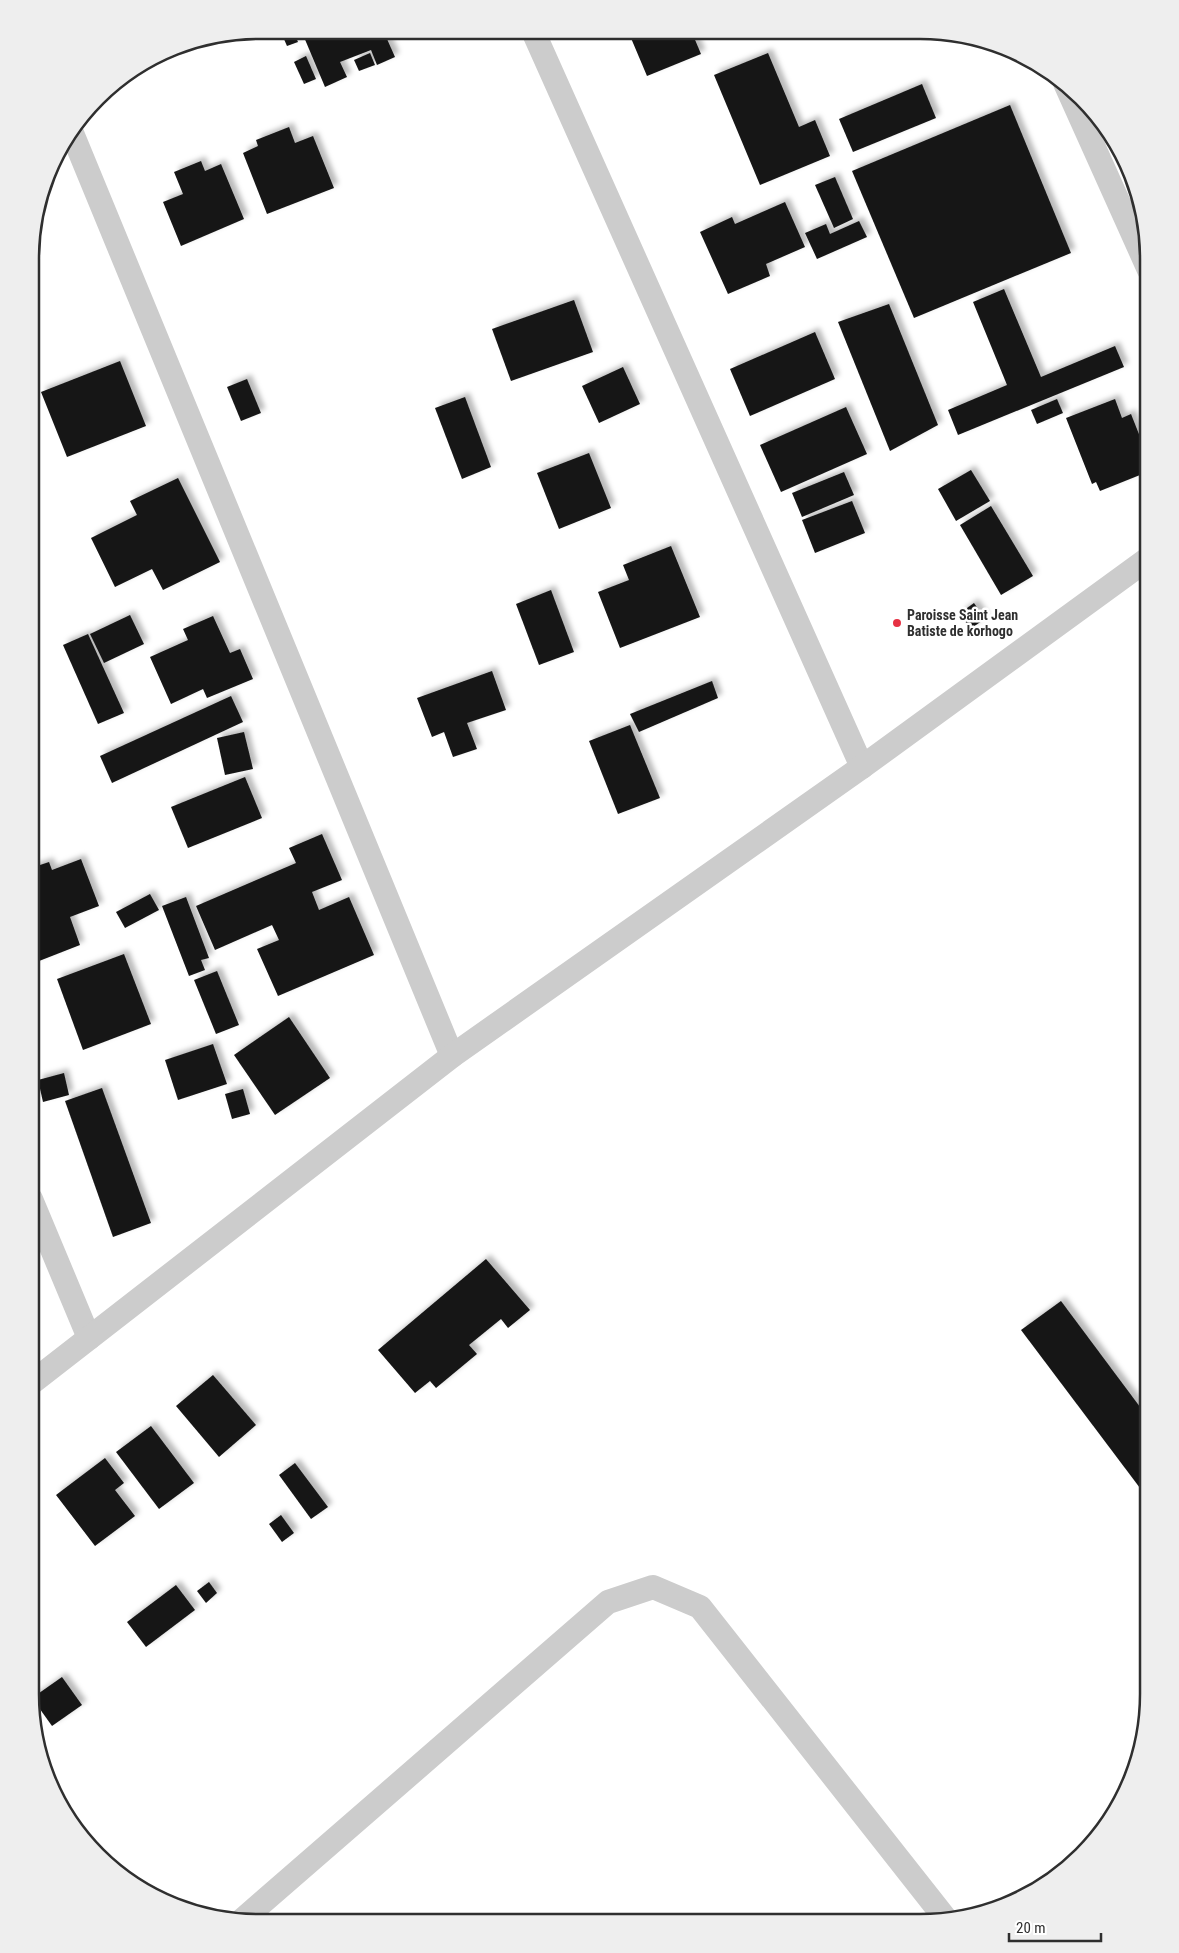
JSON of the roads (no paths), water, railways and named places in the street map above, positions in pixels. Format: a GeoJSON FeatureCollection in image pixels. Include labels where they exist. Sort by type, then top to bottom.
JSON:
{"type":"FeatureCollection","features":[{"type":"Feature","properties":{"kind":"street"},"geometry":{"type":"LineString","coordinates":[[537,39],[862,767]]}},
{"type":"Feature","properties":{"kind":"street"},"geometry":{"type":"LineString","coordinates":[[1073,100],[1140,250]]}},
{"type":"Feature","properties":{"kind":"street"},"geometry":{"type":"LineString","coordinates":[[75,139],[452,1056]]}},
{"type":"Feature","properties":{"kind":"street"},"geometry":{"type":"LineString","coordinates":[[39,1377],[452,1056],[862,767],[1140,565]]}},
{"type":"Feature","properties":{"kind":"street"},"geometry":{"type":"LineString","coordinates":[[39,1218],[89,1338]]}},
{"type":"Feature","properties":{"kind":"street"},"geometry":{"type":"LineString","coordinates":[[249,1914],[608,1602],[653,1588],[700,1607],[941,1913]]}},
{"type":"Feature","properties":{"kind":"place","name":"Paroisse Saint Jean Batiste de korhogo"},"geometry":{"type":"Point","coordinates":[897,623]}}]}
